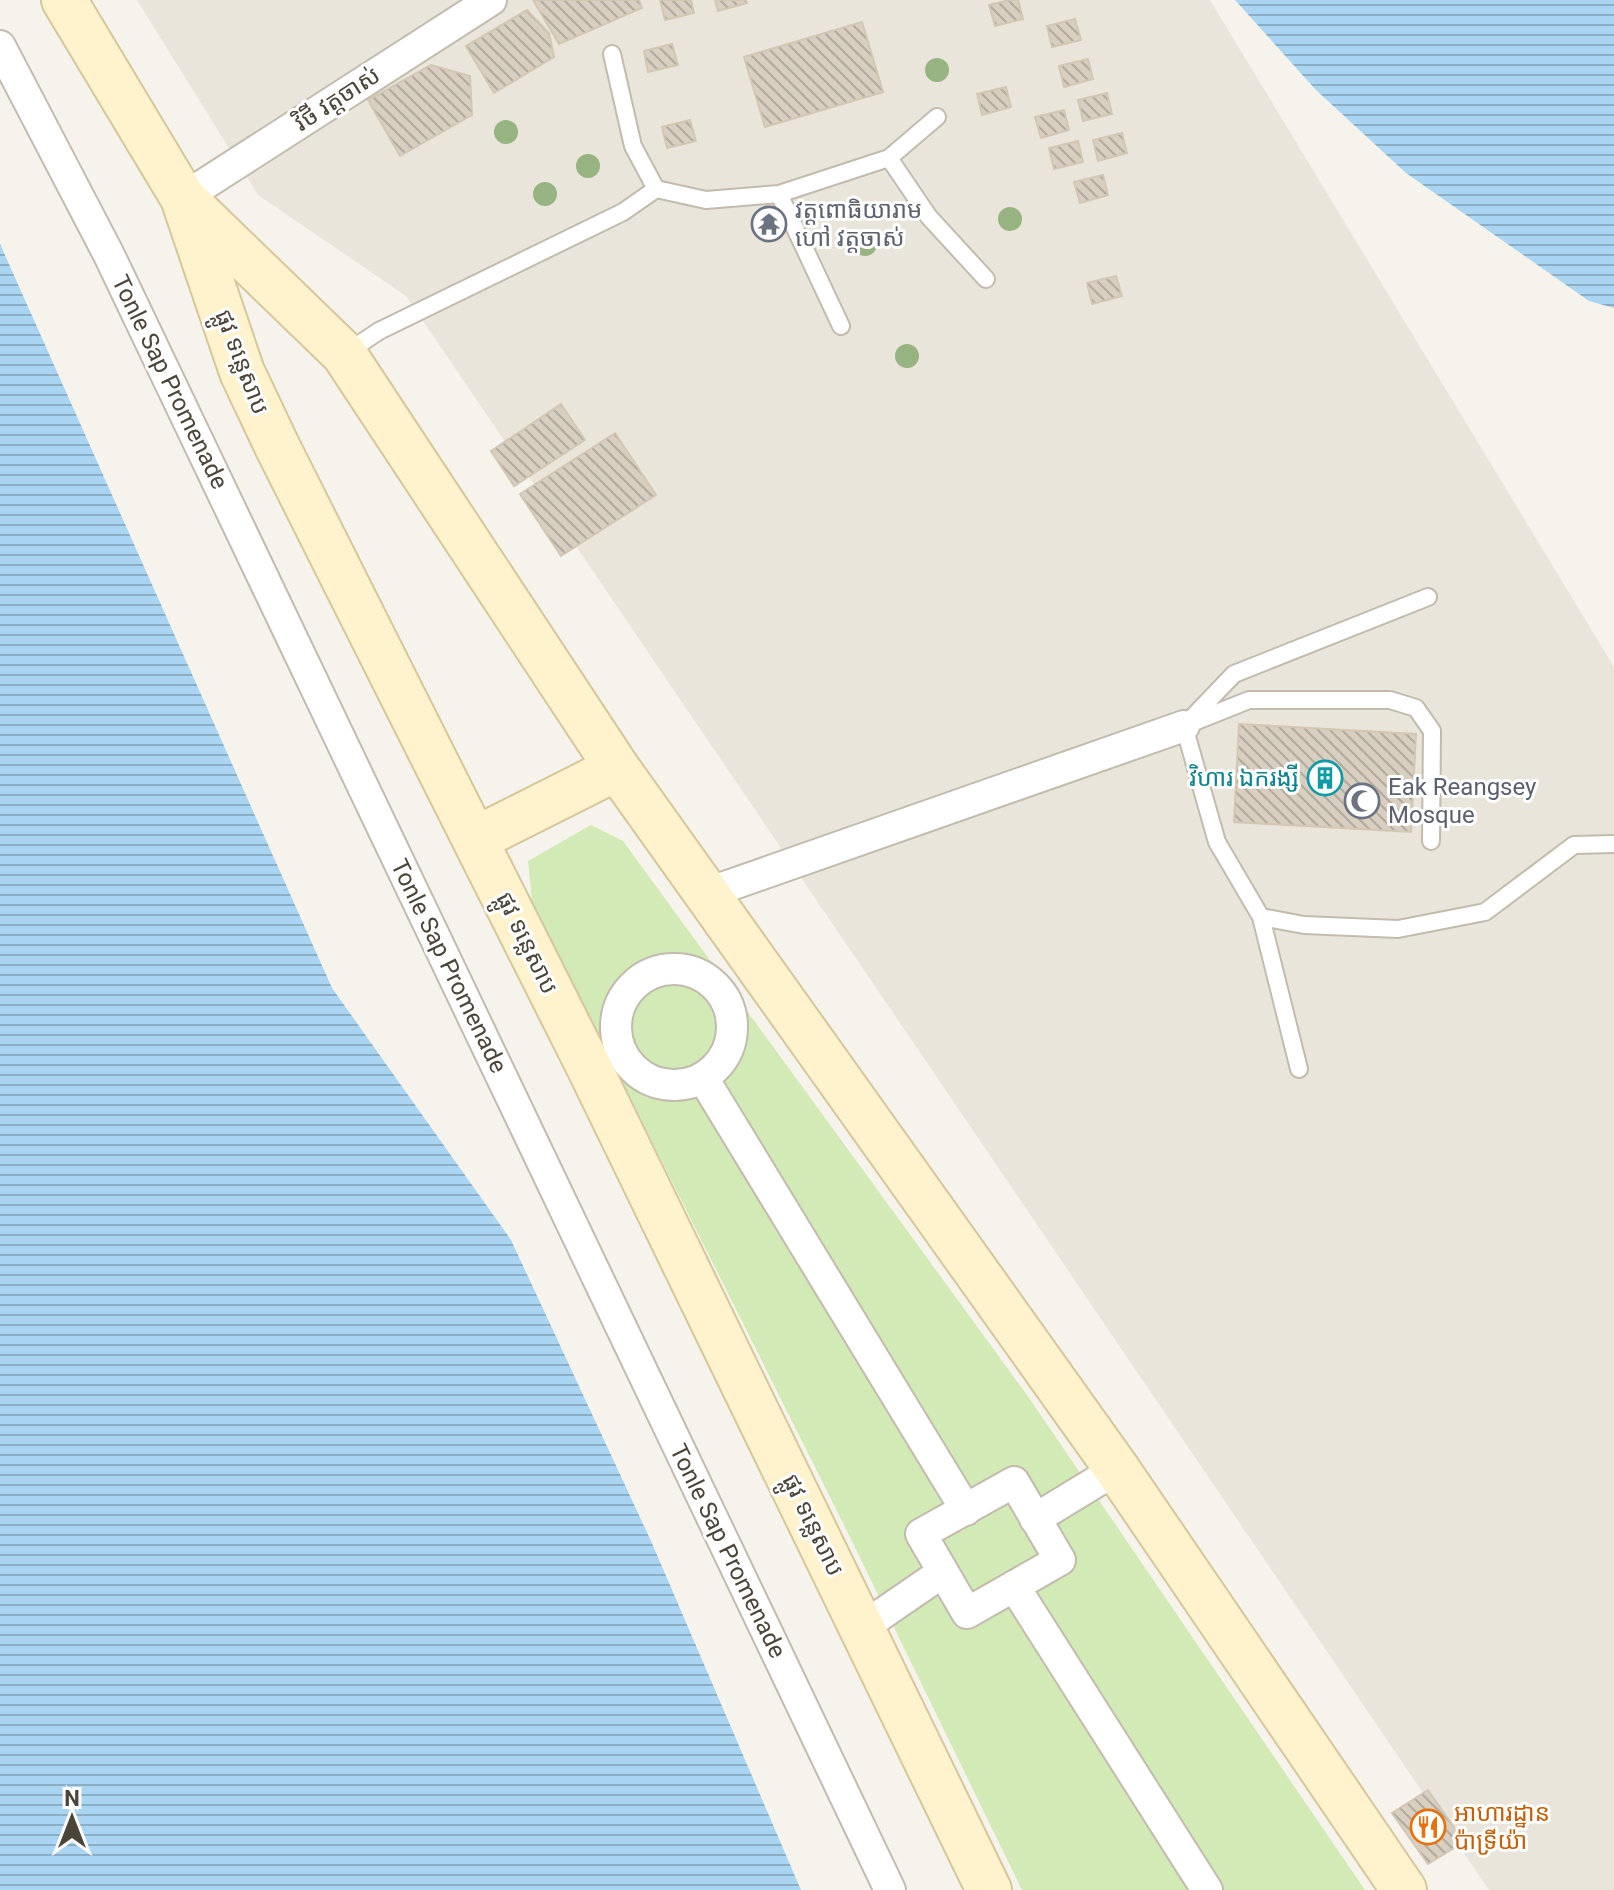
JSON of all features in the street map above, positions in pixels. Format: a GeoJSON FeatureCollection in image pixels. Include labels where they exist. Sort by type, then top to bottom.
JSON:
{"type":"FeatureCollection","features":[{"type":"Feature","properties":{"kind":"street","name":"ផ្លូវ ទន្លេសាប"},"geometry":{"type":"LineString","coordinates":[[64,0],[183,198],[242,372],[476,839],[607,1061],[863,1627],[989,1890]]}},
{"type":"Feature","properties":{"kind":"street","name":"វិថី វត្តចាស់"},"geometry":{"type":"LineString","coordinates":[[183,198],[491,0]]}},
{"type":"Feature","properties":{"kind":"street","name":"Tonle Sap Promenade"},"geometry":{"type":"LineString","coordinates":[[0,46],[109,255],[890,1890]]}},
{"type":"Feature","properties":{"kind":"street"},"geometry":{"type":"LineString","coordinates":[[183,198],[344,354],[617,768],[1117,1469],[1404,1890]]}},
{"type":"Feature","properties":{"kind":"street"},"geometry":{"type":"LineString","coordinates":[[705,894],[1184,726]]}},
{"type":"Feature","properties":{"kind":"street"},"geometry":{"type":"LineString","coordinates":[[476,839],[617,768]]}},
{"type":"Feature","properties":{"kind":"street"},"geometry":{"type":"LineString","coordinates":[[722,996],[761,968]]}},
{"type":"Feature","properties":{"kind":"street"},"geometry":{"type":"LineString","coordinates":[[673,969],[694,972],[717,987],[732,1021],[730,1044],[714,1070],[703,1078],[667,1084],[647,1078],[629,1064],[607,1061],[620,1005],[631,988],[645,976],[673,969]]}},
{"type":"Feature","properties":{"kind":"street"},"geometry":{"type":"LineString","coordinates":[[703,1078],[966,1510]]}},
{"type":"Feature","properties":{"kind":"street"},"geometry":{"type":"LineString","coordinates":[[1035,1519],[1117,1469]]}},
{"type":"Feature","properties":{"kind":"street"},"geometry":{"type":"LineString","coordinates":[[1014,1482],[1060,1560],[967,1613],[921,1534],[966,1510],[1014,1482]]}},
{"type":"Feature","properties":{"kind":"street"},"geometry":{"type":"LineString","coordinates":[[863,1627],[943,1572]]}},
{"type":"Feature","properties":{"kind":"street"},"geometry":{"type":"LineString","coordinates":[[1014,1586],[1207,1890]]}},
{"type":"Feature","properties":{"kind":"lane"},"geometry":{"type":"LineString","coordinates":[[612,54],[633,146],[656,189]]}},
{"type":"Feature","properties":{"kind":"lane"},"geometry":{"type":"LineString","coordinates":[[344,354],[393,324],[623,212],[656,189],[706,200],[779,194],[889,158],[937,117]]}},
{"type":"Feature","properties":{"kind":"lane"},"geometry":{"type":"LineString","coordinates":[[889,158],[929,217],[986,279]]}},
{"type":"Feature","properties":{"kind":"lane"},"geometry":{"type":"LineString","coordinates":[[779,194],[841,326]]}},
{"type":"Feature","properties":{"kind":"lane"},"geometry":{"type":"LineString","coordinates":[[1184,726],[1234,674],[1428,597]]}},
{"type":"Feature","properties":{"kind":"lane"},"geometry":{"type":"LineString","coordinates":[[1184,726],[1249,700],[1390,700],[1416,708],[1432,731],[1431,841]]}},
{"type":"Feature","properties":{"kind":"lane"},"geometry":{"type":"LineString","coordinates":[[1184,726],[1217,842],[1261,917],[1299,1069]]}},
{"type":"Feature","properties":{"kind":"lane"},"geometry":{"type":"LineString","coordinates":[[1261,917],[1304,925],[1398,929],[1485,912],[1574,845],[1614,844]]}},
{"type":"Feature","properties":{"kind":"shaded area"},"geometry":{"type":"Polygon","coordinates":[[[137,0],[1210,0],[1614,667],[1614,1890],[1489,1890],[406,296],[258,195],[137,0]]]}},
{"type":"Feature","properties":{"kind":"green space"},"geometry":{"type":"Polygon","coordinates":[[[591,825],[623,841],[1027,1395],[1365,1890],[1022,1890],[847,1531],[532,902],[528,861],[591,825]]]}},
{"type":"Feature","properties":{"kind":"water"},"geometry":{"type":"Polygon","coordinates":[[[1235,0],[1614,0],[1614,308],[1589,301],[1406,173],[1316,90],[1235,0]]]}},
{"type":"Feature","properties":{"kind":"water"},"geometry":{"type":"Polygon","coordinates":[[[0,244],[332,988],[511,1240],[651,1541],[801,1890],[0,1890],[0,244]]]}},
{"type":"Feature","properties":{"kind":"building"},"geometry":{"type":"Polygon","coordinates":[[[533,0],[639,0],[642,8],[559,44],[533,0]]]}},
{"type":"Feature","properties":{"kind":"building"},"geometry":{"type":"Polygon","coordinates":[[[660,0],[691,0],[694,13],[665,20],[660,0]]]}},
{"type":"Feature","properties":{"kind":"building"},"geometry":{"type":"Polygon","coordinates":[[[715,0],[746,0],[747,3],[718,11],[715,0]]]}},
{"type":"Feature","properties":{"kind":"building"},"geometry":{"type":"Polygon","coordinates":[[[1018,0],[1023,19],[995,26],[989,5],[1018,0]]]}},
{"type":"Feature","properties":{"kind":"building"},"geometry":{"type":"Polygon","coordinates":[[[527,10],[549,33],[554,57],[494,93],[466,46],[527,10]]]}},
{"type":"Feature","properties":{"kind":"building"},"geometry":{"type":"Polygon","coordinates":[[[1075,19],[1081,40],[1052,47],[1047,26],[1075,19]]]}},
{"type":"Feature","properties":{"kind":"building"},"geometry":{"type":"Polygon","coordinates":[[[862,22],[883,92],[765,127],[744,57],[862,22]]]}},
{"type":"Feature","properties":{"kind":"building"},"geometry":{"type":"Polygon","coordinates":[[[672,44],[678,65],[648,72],[644,51],[672,44]]]}},
{"type":"Feature","properties":{"kind":"building"},"geometry":{"type":"Polygon","coordinates":[[[1088,59],[1093,79],[1064,87],[1059,66],[1088,59]]]}},
{"type":"Feature","properties":{"kind":"building"},"geometry":{"type":"Polygon","coordinates":[[[431,65],[470,76],[472,115],[400,156],[368,100],[431,65]]]}},
{"type":"Feature","properties":{"kind":"building"},"geometry":{"type":"Polygon","coordinates":[[[1006,87],[1011,107],[982,115],[977,94],[1006,87]]]}},
{"type":"Feature","properties":{"kind":"building"},"geometry":{"type":"Polygon","coordinates":[[[1107,93],[1112,114],[1083,121],[1078,100],[1107,93]]]}},
{"type":"Feature","properties":{"kind":"building"},"geometry":{"type":"Polygon","coordinates":[[[1064,110],[1069,130],[1041,138],[1035,117],[1064,110]]]}},
{"type":"Feature","properties":{"kind":"building"},"geometry":{"type":"Polygon","coordinates":[[[690,120],[696,141],[667,148],[662,127],[690,120]]]}},
{"type":"Feature","properties":{"kind":"building"},"geometry":{"type":"Polygon","coordinates":[[[1122,133],[1127,153],[1098,161],[1093,140],[1122,133]]]}},
{"type":"Feature","properties":{"kind":"building"},"geometry":{"type":"Polygon","coordinates":[[[1078,141],[1083,162],[1054,169],[1049,148],[1078,141]]]}},
{"type":"Feature","properties":{"kind":"building"},"geometry":{"type":"Polygon","coordinates":[[[1103,175],[1108,195],[1080,203],[1074,182],[1103,175]]]}},
{"type":"Feature","properties":{"kind":"building"},"geometry":{"type":"Polygon","coordinates":[[[1116,276],[1122,296],[1092,304],[1087,283],[1116,276]]]}},
{"type":"Feature","properties":{"kind":"building"},"geometry":{"type":"Polygon","coordinates":[[[561,404],[585,440],[514,486],[491,451],[561,404]]]}},
{"type":"Feature","properties":{"kind":"building"},"geometry":{"type":"Polygon","coordinates":[[[615,433],[656,495],[561,556],[520,494],[615,433]]]}},
{"type":"Feature","properties":{"kind":"building","name":"វិហារ ឯករង្សី"},"geometry":{"type":"Polygon","coordinates":[[[1239,724],[1416,734],[1411,832],[1234,822],[1239,724]]]}},
{"type":"Feature","properties":{"kind":"building","name":"អាហារដ្ឋាន ប៉ាទ្រីយ៉ា"},"geometry":{"type":"Polygon","coordinates":[[[1428,1790],[1464,1842],[1428,1864],[1392,1813],[1428,1790]]]}},
{"type":"Feature","properties":{"kind":"place","name":"វត្តពោធិយារាម ហៅ វត្តចាស់"},"geometry":{"type":"Point","coordinates":[769,224]}},
{"type":"Feature","properties":{"kind":"place","name":"វិហារ ឯករង្សី"},"geometry":{"type":"Point","coordinates":[1325,778]}},
{"type":"Feature","properties":{"kind":"place","name":"Eak Reangsey Mosque"},"geometry":{"type":"Point","coordinates":[1362,801]}},
{"type":"Feature","properties":{"kind":"place","name":"អាហារដ្ឋាន ប៉ាទ្រីយ៉ា"},"geometry":{"type":"Point","coordinates":[1428,1827]}}]}
